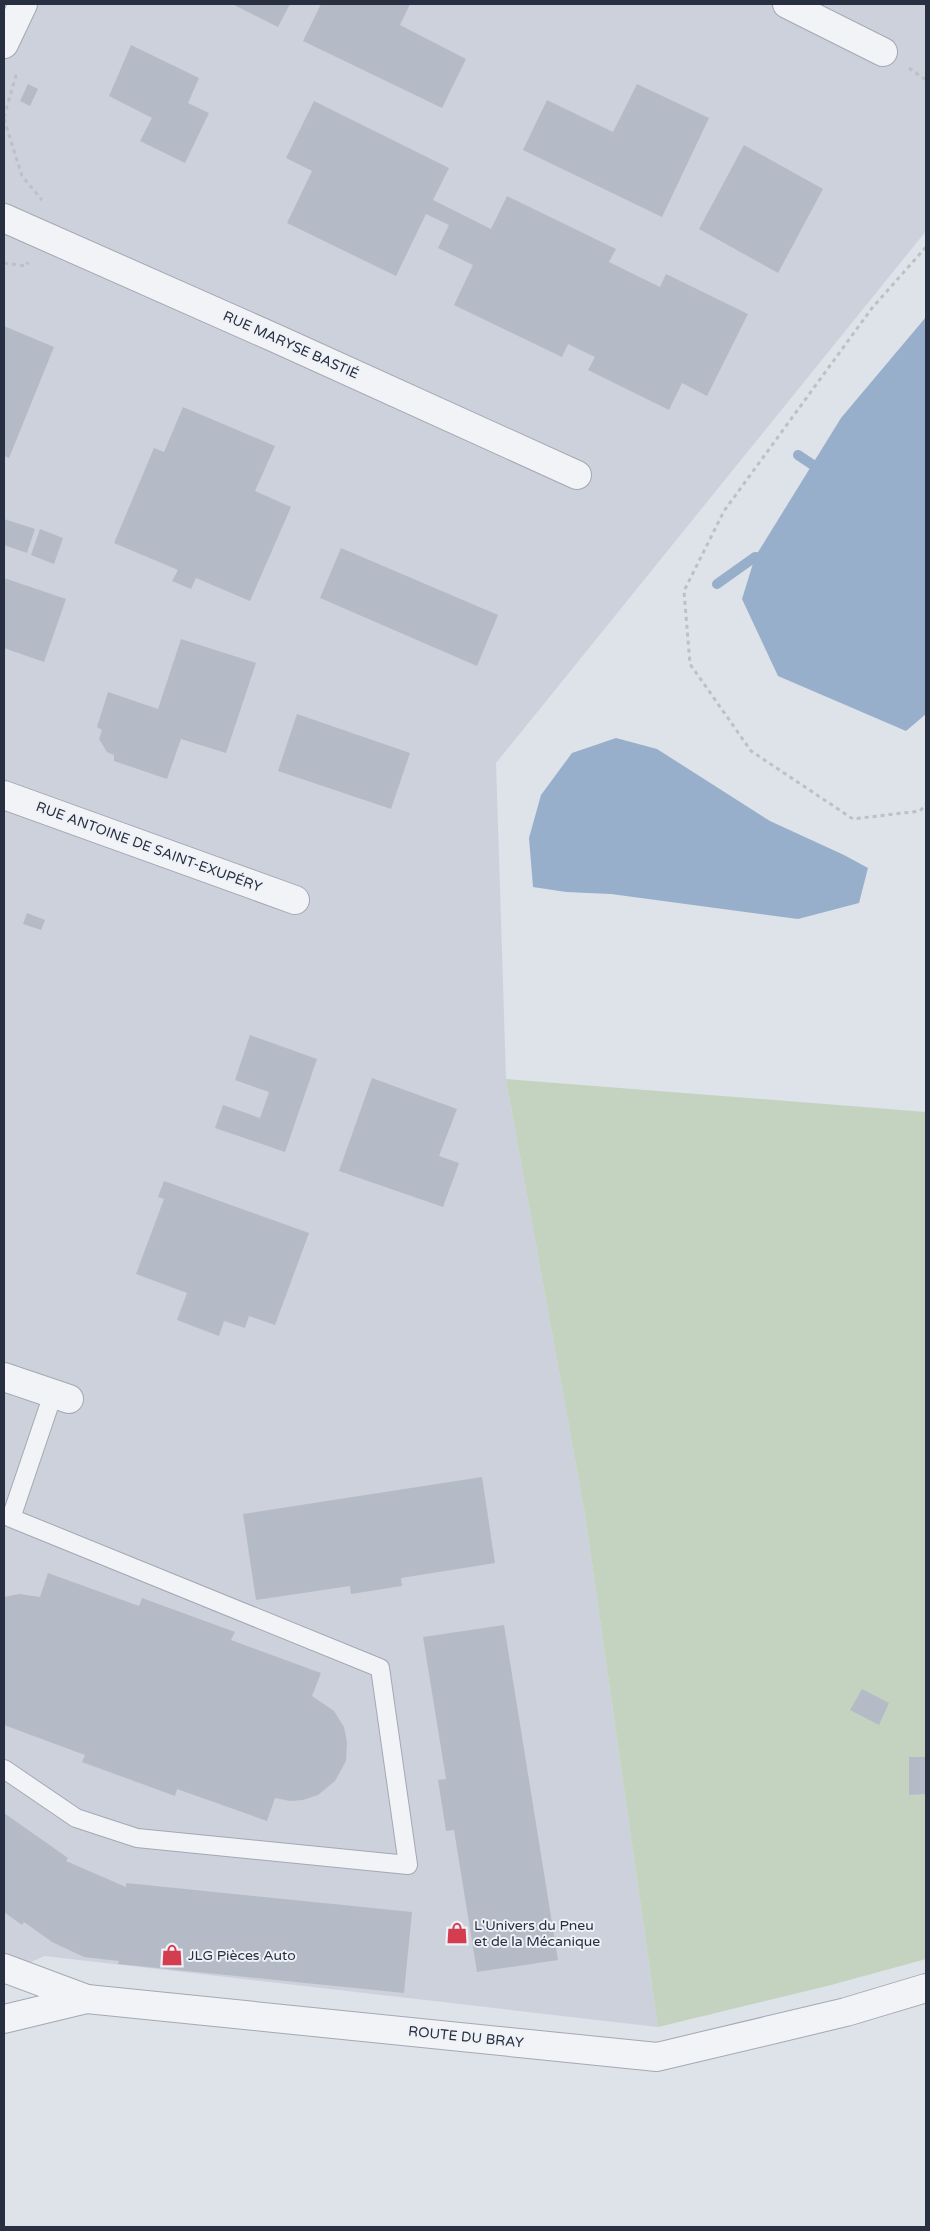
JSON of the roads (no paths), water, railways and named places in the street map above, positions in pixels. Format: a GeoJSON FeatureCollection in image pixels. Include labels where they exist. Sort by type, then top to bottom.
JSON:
{"type":"FeatureCollection","features":[{"type":"Feature","properties":{"kind":"street"},"geometry":{"type":"LineString","coordinates":[[4,44],[23,4]]}},
{"type":"Feature","properties":{"kind":"street"},"geometry":{"type":"LineString","coordinates":[[787,4],[883,52]]}},
{"type":"Feature","properties":{"kind":"street","name":"RUE MARYSE BASTIÉ"},"geometry":{"type":"LineString","coordinates":[[4,218],[577,474]]}},
{"type":"Feature","properties":{"kind":"street","name":"RUE ANTOINE DE SAINT-EXUPÉRY"},"geometry":{"type":"LineString","coordinates":[[4,795],[295,900]]}},
{"type":"Feature","properties":{"kind":"street"},"geometry":{"type":"LineString","coordinates":[[4,1379],[61,1396]]}},
{"type":"Feature","properties":{"kind":"street","name":"ROUTE DU BRAY"},"geometry":{"type":"LineString","coordinates":[[4,1968],[87,1999],[657,2057],[846,2012],[926,1988]]}},
{"type":"Feature","properties":{"kind":"street"},"geometry":{"type":"LineString","coordinates":[[4,2018],[87,1999]]}},
{"type":"Feature","properties":{"kind":"lane"},"geometry":{"type":"LineString","coordinates":[[4,1768],[76,1818],[137,1838],[408,1865],[380,1668],[10,1518],[61,1396]]}},
{"type":"Feature","properties":{"kind":"water"},"geometry":{"type":"Polygon","coordinates":[[[926,317],[926,714],[906,731],[778,676],[742,599],[755,557],[841,418],[926,317]]]}},
{"type":"Feature","properties":{"kind":"water"},"geometry":{"type":"Polygon","coordinates":[[[616,738],[657,749],[770,821],[868,868],[859,903],[798,919],[611,894],[566,892],[533,887],[529,838],[541,795],[572,753],[616,738]]]}},
{"type":"Feature","properties":{"kind":"waterway"},"geometry":{"type":"LineString","coordinates":[[798,455],[822,471]]}},
{"type":"Feature","properties":{"kind":"waterway"},"geometry":{"type":"LineString","coordinates":[[717,584],[755,557],[767,558]]}},
{"type":"Feature","properties":{"kind":"place","name":"L'Univers du Pneu et de la Mécanique"},"geometry":{"type":"Point","coordinates":[457,1933]}},
{"type":"Feature","properties":{"kind":"place","name":"JLG Pièces Auto"},"geometry":{"type":"Point","coordinates":[172,1955]}}]}
